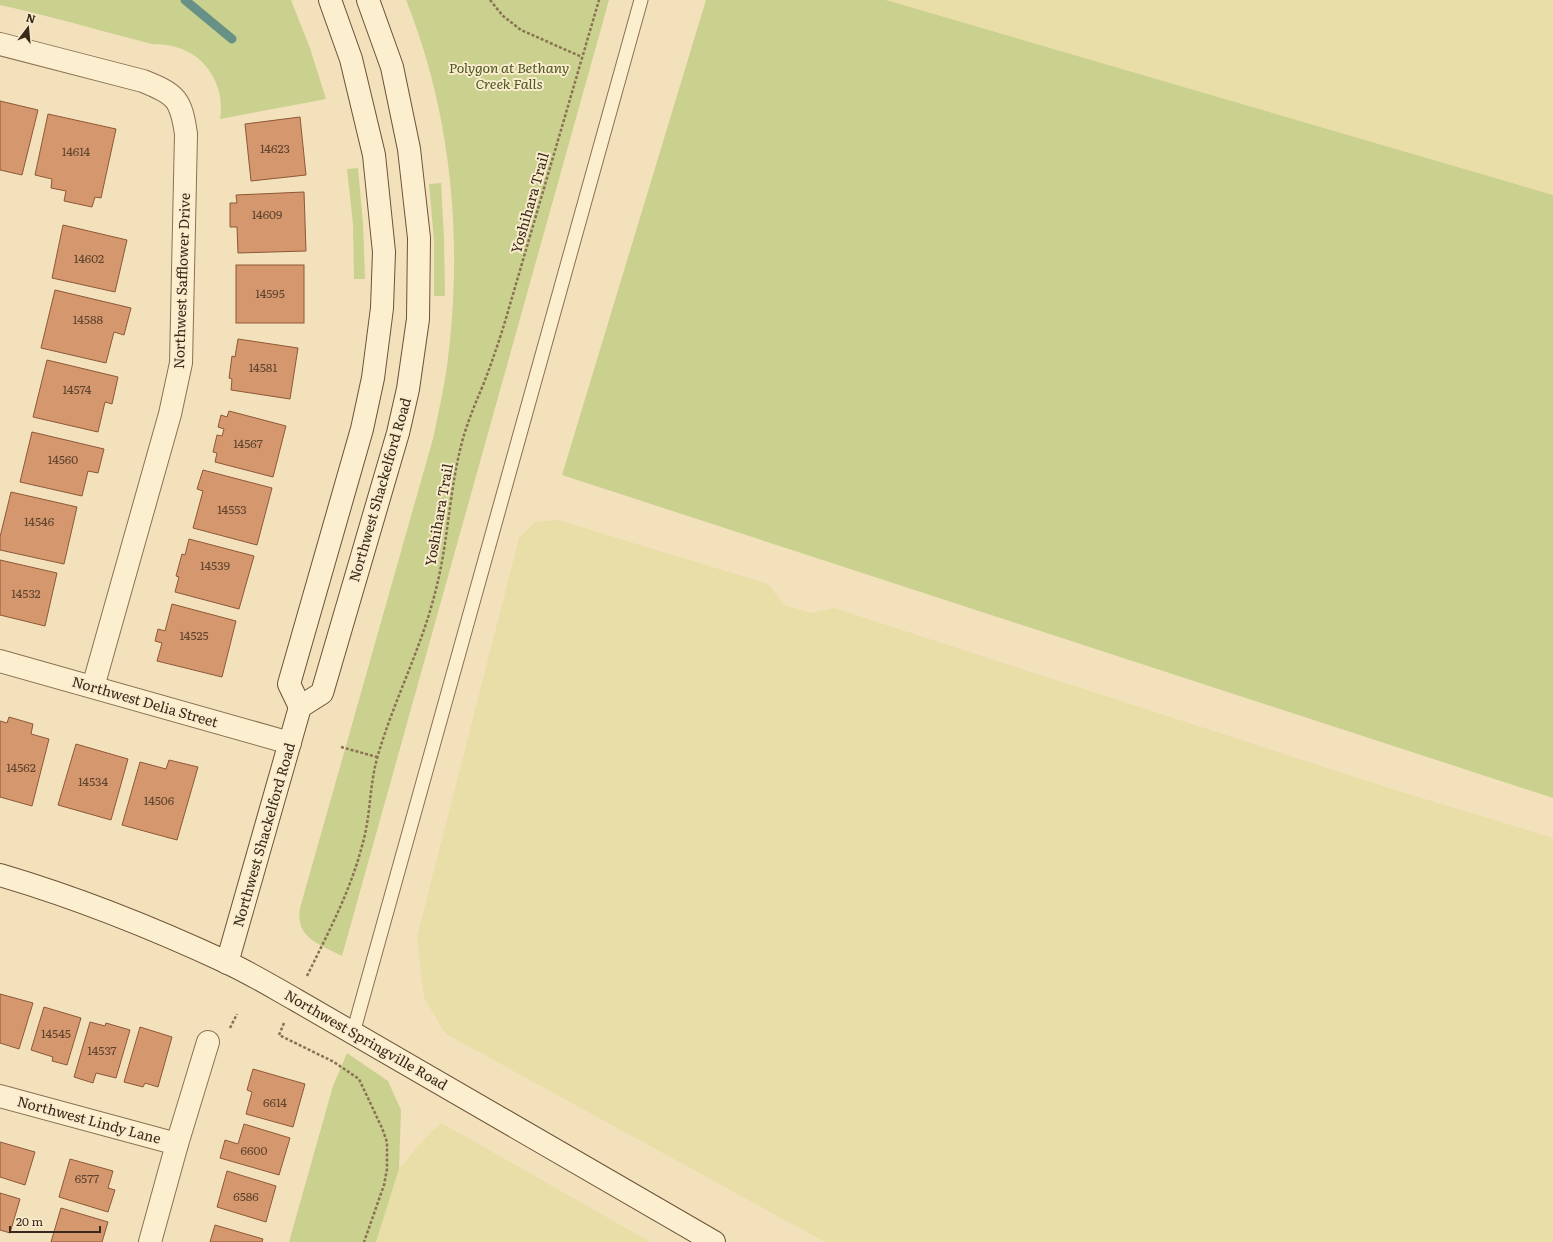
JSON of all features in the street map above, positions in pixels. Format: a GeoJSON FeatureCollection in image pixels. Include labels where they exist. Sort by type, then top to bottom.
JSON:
{"type":"FeatureCollection","features":[{"type":"Feature","properties":{"kind":"street"},"geometry":{"type":"LineString","coordinates":[[300,707],[288,684],[362,429],[373,378],[382,308],[384,252],[374,155],[351,60],[330,0]]}},
{"type":"Feature","properties":{"kind":"street","name":"Northwest Shackelford Road"},"geometry":{"type":"LineString","coordinates":[[227,963],[300,707],[322,693],[398,433],[408,389],[418,319],[419,238],[409,149],[392,67],[368,0]]}},
{"type":"Feature","properties":{"kind":"street","name":"Northwest Safflower Drive"},"geometry":{"type":"LineString","coordinates":[[0,44],[143,81],[161,88],[174,98],[180,105],[186,134],[181,363],[170,414],[93,686]]}},
{"type":"Feature","properties":{"kind":"street","name":"Northwest Delia Street"},"geometry":{"type":"LineString","coordinates":[[0,661],[93,686],[290,743]]}},
{"type":"Feature","properties":{"kind":"street","name":"Northwest Springville Road"},"geometry":{"type":"LineString","coordinates":[[0,875],[72,897],[227,963],[296,1000],[714,1242]]}},
{"type":"Feature","properties":{"kind":"street"},"geometry":{"type":"LineString","coordinates":[[150,1242],[177,1144],[208,1042]]}},
{"type":"Feature","properties":{"kind":"street","name":"Northwest Lindy Lane"},"geometry":{"type":"LineString","coordinates":[[0,1096],[177,1144]]}},
{"type":"Feature","properties":{"kind":"lane"},"geometry":{"type":"LineString","coordinates":[[353,1033],[641,0]]}},
{"type":"Feature","properties":{"kind":"path"},"geometry":{"type":"LineString","coordinates":[[490,0],[503,16],[521,30],[582,57]]}},
{"type":"Feature","properties":{"kind":"path","name":"Yoshihara Trail"},"geometry":{"type":"LineString","coordinates":[[309,971],[342,904],[362,846],[368,820],[373,775],[377,757],[389,720],[415,656],[435,594],[442,564],[464,435],[494,358],[599,0]]}},
{"type":"Feature","properties":{"kind":"path"},"geometry":{"type":"LineString","coordinates":[[341,747],[377,757]]}},
{"type":"Feature","properties":{"kind":"path"},"geometry":{"type":"LineString","coordinates":[[279,1035],[334,1062],[359,1079],[382,1128],[387,1142],[388,1169],[364,1242]]}},
{"type":"Feature","properties":{"kind":"shaded area"},"geometry":{"type":"Polygon","coordinates":[[[886,0],[1553,0],[1553,195],[886,0]]]}},
{"type":"Feature","properties":{"kind":"shaded area"},"geometry":{"type":"Polygon","coordinates":[[[558,520],[768,584],[784,605],[812,613],[834,608],[1392,789],[1553,838],[1553,1242],[825,1242],[446,1034],[424,998],[417,937],[519,538],[535,522],[558,520]]]}},
{"type":"Feature","properties":{"kind":"shaded area"},"geometry":{"type":"Polygon","coordinates":[[[441,1123],[650,1242],[376,1242],[399,1169],[424,1139],[441,1123]]]}},
{"type":"Feature","properties":{"kind":"green space"},"geometry":{"type":"Polygon","coordinates":[[[0,0],[291,0],[310,48],[326,99],[220,119],[221,102],[217,86],[210,72],[196,56],[179,48],[150,44],[56,18],[0,5],[0,0]]]}},
{"type":"Feature","properties":{"kind":"green space","name":"Polygon at Bethany Creek Falls"},"geometry":{"type":"Polygon","coordinates":[[[406,0],[609,0],[342,956],[310,939],[301,926],[299,918],[300,908],[434,435],[447,368],[452,313],[454,267],[450,176],[434,86],[406,0]]]}},
{"type":"Feature","properties":{"kind":"green space"},"geometry":{"type":"Polygon","coordinates":[[[706,0],[886,0],[1553,195],[1553,798],[562,475],[706,0]]]}},
{"type":"Feature","properties":{"kind":"green space"},"geometry":{"type":"Polygon","coordinates":[[[358,168],[363,223],[365,279],[354,279],[353,224],[347,169],[358,168]]]}},
{"type":"Feature","properties":{"kind":"green space"},"geometry":{"type":"Polygon","coordinates":[[[441,183],[445,296],[434,296],[434,240],[429,184],[441,183]]]}},
{"type":"Feature","properties":{"kind":"green space"},"geometry":{"type":"Polygon","coordinates":[[[347,1053],[388,1081],[401,1110],[399,1169],[376,1242],[289,1242],[333,1086],[347,1053]]]}},
{"type":"Feature","properties":{"kind":"building"},"geometry":{"type":"Polygon","coordinates":[[[0,101],[38,110],[22,175],[0,170],[0,101]]]}},
{"type":"Feature","properties":{"kind":"building"},"geometry":{"type":"Polygon","coordinates":[[[48,114],[116,129],[101,198],[95,197],[92,207],[64,201],[66,191],[51,188],[52,179],[35,175],[48,114]]]}},
{"type":"Feature","properties":{"kind":"building"},"geometry":{"type":"Polygon","coordinates":[[[300,117],[306,175],[251,181],[245,124],[300,117]]]}},
{"type":"Feature","properties":{"kind":"building"},"geometry":{"type":"Polygon","coordinates":[[[304,192],[306,251],[238,253],[237,227],[230,227],[230,203],[237,203],[236,195],[304,192]]]}},
{"type":"Feature","properties":{"kind":"building"},"geometry":{"type":"Polygon","coordinates":[[[63,225],[127,240],[115,292],[52,278],[63,225]]]}},
{"type":"Feature","properties":{"kind":"building"},"geometry":{"type":"Polygon","coordinates":[[[236,265],[304,265],[304,323],[236,323],[236,265]]]}},
{"type":"Feature","properties":{"kind":"building"},"geometry":{"type":"Polygon","coordinates":[[[55,290],[131,308],[124,335],[114,332],[106,363],[41,348],[55,290]]]}},
{"type":"Feature","properties":{"kind":"building"},"geometry":{"type":"Polygon","coordinates":[[[238,339],[298,348],[290,399],[231,390],[232,379],[229,378],[232,356],[235,357],[238,339]]]}},
{"type":"Feature","properties":{"kind":"building"},"geometry":{"type":"Polygon","coordinates":[[[47,360],[118,377],[112,404],[105,402],[98,432],[33,417],[47,360]]]}},
{"type":"Feature","properties":{"kind":"building"},"geometry":{"type":"Polygon","coordinates":[[[229,411],[286,426],[273,477],[215,462],[217,453],[213,452],[217,435],[222,436],[224,429],[218,427],[221,415],[227,417],[229,411]]]}},
{"type":"Feature","properties":{"kind":"building"},"geometry":{"type":"Polygon","coordinates":[[[32,432],[104,449],[98,473],[88,471],[82,496],[20,482],[32,432]]]}},
{"type":"Feature","properties":{"kind":"building"},"geometry":{"type":"Polygon","coordinates":[[[203,470],[272,488],[257,545],[193,528],[203,491],[197,489],[203,470]]]}},
{"type":"Feature","properties":{"kind":"building"},"geometry":{"type":"Polygon","coordinates":[[[11,492],[77,507],[64,564],[0,550],[0,537],[11,492]]]}},
{"type":"Feature","properties":{"kind":"building"},"geometry":{"type":"Polygon","coordinates":[[[189,539],[254,556],[239,609],[175,592],[179,577],[176,576],[182,554],[185,555],[189,539]]]}},
{"type":"Feature","properties":{"kind":"building"},"geometry":{"type":"Polygon","coordinates":[[[0,560],[57,573],[45,626],[0,615],[0,560]]]}},
{"type":"Feature","properties":{"kind":"building"},"geometry":{"type":"Polygon","coordinates":[[[172,604],[236,621],[222,677],[157,661],[162,643],[155,641],[158,629],[165,631],[172,604]]]}},
{"type":"Feature","properties":{"kind":"building"},"geometry":{"type":"Polygon","coordinates":[[[9,717],[33,724],[31,734],[49,739],[32,806],[0,797],[0,721],[7,723],[9,717]]]}},
{"type":"Feature","properties":{"kind":"building"},"geometry":{"type":"Polygon","coordinates":[[[76,744],[128,759],[111,820],[58,805],[76,744]]]}},
{"type":"Feature","properties":{"kind":"building"},"geometry":{"type":"Polygon","coordinates":[[[169,760],[198,767],[177,840],[122,825],[140,762],[166,769],[169,760]]]}},
{"type":"Feature","properties":{"kind":"building"},"geometry":{"type":"Polygon","coordinates":[[[0,994],[33,1003],[19,1049],[0,1043],[0,994]]]}},
{"type":"Feature","properties":{"kind":"building"},"geometry":{"type":"Polygon","coordinates":[[[44,1007],[81,1018],[67,1065],[52,1061],[53,1057],[31,1050],[44,1007]]]}},
{"type":"Feature","properties":{"kind":"building"},"geometry":{"type":"Polygon","coordinates":[[[90,1022],[105,1026],[106,1023],[130,1030],[116,1078],[96,1073],[93,1083],[74,1077],[90,1022]]]}},
{"type":"Feature","properties":{"kind":"building"},"geometry":{"type":"Polygon","coordinates":[[[140,1027],[172,1037],[158,1087],[145,1083],[143,1087],[124,1082],[140,1027]]]}},
{"type":"Feature","properties":{"kind":"building"},"geometry":{"type":"Polygon","coordinates":[[[253,1069],[305,1084],[293,1127],[246,1114],[252,1092],[247,1090],[253,1069]]]}},
{"type":"Feature","properties":{"kind":"building"},"geometry":{"type":"Polygon","coordinates":[[[244,1124],[290,1138],[279,1175],[220,1158],[225,1140],[238,1144],[244,1124]]]}},
{"type":"Feature","properties":{"kind":"building"},"geometry":{"type":"Polygon","coordinates":[[[0,1142],[35,1152],[25,1185],[0,1177],[0,1142]]]}},
{"type":"Feature","properties":{"kind":"building"},"geometry":{"type":"Polygon","coordinates":[[[70,1159],[113,1171],[108,1188],[115,1190],[108,1212],[59,1197],[70,1159]]]}},
{"type":"Feature","properties":{"kind":"building"},"geometry":{"type":"Polygon","coordinates":[[[227,1171],[276,1186],[266,1222],[217,1207],[227,1171]]]}},
{"type":"Feature","properties":{"kind":"building"},"geometry":{"type":"Polygon","coordinates":[[[0,1193],[20,1199],[10,1233],[0,1230],[0,1193]]]}},
{"type":"Feature","properties":{"kind":"building"},"geometry":{"type":"Polygon","coordinates":[[[61,1208],[108,1222],[102,1242],[51,1242],[61,1208]]]}},
{"type":"Feature","properties":{"kind":"building"},"geometry":{"type":"Polygon","coordinates":[[[215,1225],[263,1239],[262,1242],[210,1242],[215,1225]]]}},
{"type":"Feature","properties":{"kind":"waterway"},"geometry":{"type":"LineString","coordinates":[[185,0],[232,39]]}}]}
